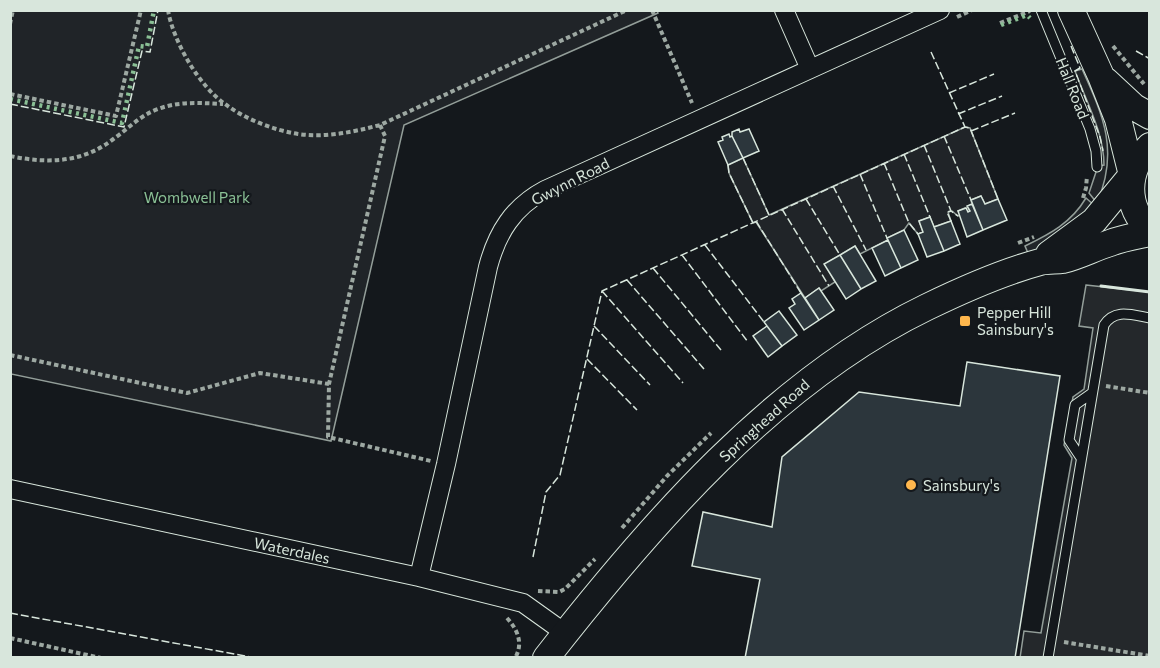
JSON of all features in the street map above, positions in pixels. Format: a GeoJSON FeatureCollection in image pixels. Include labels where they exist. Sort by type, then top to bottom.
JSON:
{"type":"FeatureCollection","features":[{"type":"Feature","properties":{"kind":"main road","name":"Hall Road"},"geometry":{"type":"LineString","coordinates":[[1071,10],[1118,119],[1132,175],[1130,191],[1135,209],[1149,231]]}},
{"type":"Feature","properties":{"kind":"main road","name":"Hall Road"},"geometry":{"type":"LineString","coordinates":[[1101,76],[1134,107],[1149,116]]}},
{"type":"Feature","properties":{"kind":"main road"},"geometry":{"type":"LineString","coordinates":[[1132,175],[1140,157],[1149,146]]}},
{"type":"Feature","properties":{"kind":"main road","name":"Springhead Road"},"geometry":{"type":"LineString","coordinates":[[1042,261],[1054,249],[1073,239],[1094,221],[1115,199],[1132,175]]}},
{"type":"Feature","properties":{"kind":"main road","name":"Springhead Road"},"geometry":{"type":"LineString","coordinates":[[546,657],[606,583],[701,479],[745,435],[807,381],[869,339],[925,308],[979,284],[1042,261],[1062,260],[1149,231]]}},
{"type":"Feature","properties":{"kind":"street"},"geometry":{"type":"LineString","coordinates":[[784,10],[810,69]]}},
{"type":"Feature","properties":{"kind":"street","name":"Gwynn Road"},"geometry":{"type":"LineString","coordinates":[[419,577],[439,462],[491,255],[509,219],[529,201],[546,190],[810,69],[946,15]]}},
{"type":"Feature","properties":{"kind":"street","name":"Waterdales"},"geometry":{"type":"LineString","coordinates":[[10,489],[419,577],[523,603],[565,633]]}},
{"type":"Feature","properties":{"kind":"lane","name":"Hall Road"},"geometry":{"type":"LineString","coordinates":[[1041,10],[1090,129],[1095,144],[1097,167]]}},
{"type":"Feature","properties":{"kind":"lane"},"geometry":{"type":"LineString","coordinates":[[1048,657],[1106,322],[1119,313],[1149,318]]}},
{"type":"Feature","properties":{"kind":"lane"},"geometry":{"type":"LineString","coordinates":[[1081,458],[1069,440],[1075,405],[1093,388]]}},
{"type":"Feature","properties":{"kind":"path"},"geometry":{"type":"LineString","coordinates":[[10,24],[14,10]]}},
{"type":"Feature","properties":{"kind":"path"},"geometry":{"type":"LineString","coordinates":[[10,94],[116,116],[141,10]]}},
{"type":"Feature","properties":{"kind":"path"},"geometry":{"type":"LineString","coordinates":[[168,10],[184,56],[223,104],[258,123],[297,134],[337,135],[380,125],[627,10]]}},
{"type":"Feature","properties":{"kind":"path"},"geometry":{"type":"LineString","coordinates":[[652,10],[699,120]]}},
{"type":"Feature","properties":{"kind":"path"},"geometry":{"type":"LineString","coordinates":[[946,15],[972,10]]}},
{"type":"Feature","properties":{"kind":"path"},"geometry":{"type":"LineString","coordinates":[[1000,22],[1030,11]]}},
{"type":"Feature","properties":{"kind":"path"},"geometry":{"type":"LineString","coordinates":[[1010,19],[1011,12]]}},
{"type":"Feature","properties":{"kind":"path"},"geometry":{"type":"LineString","coordinates":[[1112,44],[1149,88]]}},
{"type":"Feature","properties":{"kind":"path"},"geometry":{"type":"LineString","coordinates":[[10,156],[34,161],[71,159],[106,144],[134,122],[159,109],[176,104],[223,104]]}},
{"type":"Feature","properties":{"kind":"path"},"geometry":{"type":"LineString","coordinates":[[380,125],[385,136],[329,384],[328,437],[439,462]]}},
{"type":"Feature","properties":{"kind":"path"},"geometry":{"type":"LineString","coordinates":[[1080,202],[1086,188],[1088,173]]}},
{"type":"Feature","properties":{"kind":"path"},"geometry":{"type":"LineString","coordinates":[[1012,245],[1042,234]]}},
{"type":"Feature","properties":{"kind":"path"},"geometry":{"type":"LineString","coordinates":[[10,355],[187,393],[260,373],[329,384]]}},
{"type":"Feature","properties":{"kind":"path"},"geometry":{"type":"LineString","coordinates":[[1093,388],[1149,393]]}},
{"type":"Feature","properties":{"kind":"path"},"geometry":{"type":"LineString","coordinates":[[618,533],[667,476],[715,430]]}},
{"type":"Feature","properties":{"kind":"path"},"geometry":{"type":"LineString","coordinates":[[433,450],[439,462]]}},
{"type":"Feature","properties":{"kind":"path"},"geometry":{"type":"LineString","coordinates":[[428,472],[439,462]]}},
{"type":"Feature","properties":{"kind":"path"},"geometry":{"type":"LineString","coordinates":[[528,588],[563,591],[599,555]]}},
{"type":"Feature","properties":{"kind":"path"},"geometry":{"type":"LineString","coordinates":[[504,616],[511,622],[519,636],[519,648],[515,657]]}},
{"type":"Feature","properties":{"kind":"path"},"geometry":{"type":"LineString","coordinates":[[1052,633],[1065,635],[1064,642],[1149,656]]}},
{"type":"Feature","properties":{"kind":"path"},"geometry":{"type":"LineString","coordinates":[[10,638],[101,657]]}},
{"type":"Feature","properties":{"kind":"green space","name":"Wombwell Park"},"geometry":{"type":"Polygon","coordinates":[[[11,10],[657,10],[658,13],[404,125],[331,441],[11,374],[11,10]]]}},
{"type":"Feature","properties":{"kind":"green space"},"geometry":{"type":"Polygon","coordinates":[[[1082,69],[1097,103],[1108,151],[1104,185],[1097,203],[1089,193],[1098,166],[1104,165],[1103,153],[1094,117],[1075,71],[1082,69]]]}},
{"type":"Feature","properties":{"kind":"green space"},"geometry":{"type":"Polygon","coordinates":[[[965,127],[970,128],[998,199],[985,204],[981,196],[971,200],[972,204],[968,206],[970,211],[968,212],[965,208],[958,211],[960,215],[958,216],[952,211],[948,212],[951,221],[934,227],[930,217],[919,221],[923,232],[918,234],[909,223],[904,230],[860,254],[855,246],[825,264],[835,282],[821,291],[819,288],[805,298],[756,222],[753,223],[729,173],[728,165],[743,158],[769,215],[965,127]]]}},
{"type":"Feature","properties":{"kind":"green space"},"geometry":{"type":"Polygon","coordinates":[[[1086,198],[1095,206],[1047,246],[1028,253],[1025,246],[1067,221],[1086,198]]]}},
{"type":"Feature","properties":{"kind":"shaded area"},"geometry":{"type":"Polygon","coordinates":[[[1086,285],[1149,292],[1149,657],[1020,658],[1024,631],[1041,633],[1072,458],[1064,445],[1073,397],[1084,389],[1093,328],[1079,326],[1086,285]]]}},
{"type":"Feature","properties":{"kind":"building"},"geometry":{"type":"Polygon","coordinates":[[[739,129],[740,132],[749,129],[759,151],[743,158],[732,136],[732,132],[739,129]]]}},
{"type":"Feature","properties":{"kind":"building"},"geometry":{"type":"Polygon","coordinates":[[[729,134],[743,158],[728,165],[718,142],[729,134]]]}},
{"type":"Feature","properties":{"kind":"building"},"geometry":{"type":"Polygon","coordinates":[[[981,196],[985,204],[998,199],[1007,220],[983,230],[971,200],[981,196]]]}},
{"type":"Feature","properties":{"kind":"building"},"geometry":{"type":"Polygon","coordinates":[[[972,204],[983,230],[967,237],[958,211],[966,208],[968,212],[970,211],[967,206],[972,204]]]}},
{"type":"Feature","properties":{"kind":"building"},"geometry":{"type":"Polygon","coordinates":[[[930,217],[944,251],[927,257],[918,234],[923,232],[919,221],[930,217]]]}},
{"type":"Feature","properties":{"kind":"building"},"geometry":{"type":"Polygon","coordinates":[[[951,221],[960,244],[944,251],[934,227],[951,221]]]}},
{"type":"Feature","properties":{"kind":"building"},"geometry":{"type":"Polygon","coordinates":[[[904,230],[918,260],[901,268],[887,238],[904,230]]]}},
{"type":"Feature","properties":{"kind":"building"},"geometry":{"type":"Polygon","coordinates":[[[888,240],[901,268],[885,276],[872,248],[888,240]]]}},
{"type":"Feature","properties":{"kind":"building"},"geometry":{"type":"Polygon","coordinates":[[[855,246],[876,281],[861,289],[840,255],[855,246]]]}},
{"type":"Feature","properties":{"kind":"building"},"geometry":{"type":"Polygon","coordinates":[[[840,255],[861,289],[846,299],[824,264],[840,255]]]}},
{"type":"Feature","properties":{"kind":"building"},"geometry":{"type":"Polygon","coordinates":[[[819,288],[834,310],[819,320],[805,298],[819,288]]]}},
{"type":"Feature","properties":{"kind":"building"},"geometry":{"type":"Polygon","coordinates":[[[801,293],[819,320],[804,330],[789,308],[795,304],[792,299],[801,293]]]}},
{"type":"Feature","properties":{"kind":"building"},"geometry":{"type":"Polygon","coordinates":[[[779,311],[797,335],[782,346],[764,322],[779,311]]]}},
{"type":"Feature","properties":{"kind":"building"},"geometry":{"type":"Polygon","coordinates":[[[767,326],[782,346],[768,357],[753,336],[767,326]]]}},
{"type":"Feature","properties":{"kind":"building","name":"Sainsbury's"},"geometry":{"type":"Polygon","coordinates":[[[967,362],[1060,376],[1015,658],[745,658],[760,579],[692,566],[703,512],[772,527],[782,457],[859,392],[960,406],[967,362]]]}},
{"type":"Feature","properties":{"kind":"hedge"},"geometry":{"type":"LineString","coordinates":[[10,99],[122,123],[139,46],[147,47],[154,10]]}},
{"type":"Feature","properties":{"kind":"hedge"},"geometry":{"type":"LineString","coordinates":[[1001,25],[1027,15],[1030,18]]}},
{"type":"Feature","properties":{"kind":"fence"},"geometry":{"type":"LineString","coordinates":[[10,104],[124,127],[142,51],[150,52],[158,10]]}},
{"type":"Feature","properties":{"kind":"fence"},"geometry":{"type":"LineString","coordinates":[[1071,46],[1080,68],[1075,71],[1103,151]]}},
{"type":"Feature","properties":{"kind":"fence"},"geometry":{"type":"LineString","coordinates":[[1136,51],[1150,59]]}},
{"type":"Feature","properties":{"kind":"fence"},"geometry":{"type":"LineString","coordinates":[[931,52],[965,127]]}},
{"type":"Feature","properties":{"kind":"fence"},"geometry":{"type":"LineString","coordinates":[[949,93],[994,74]]}},
{"type":"Feature","properties":{"kind":"fence"},"geometry":{"type":"LineString","coordinates":[[958,114],[1002,96]]}},
{"type":"Feature","properties":{"kind":"fence"},"geometry":{"type":"LineString","coordinates":[[971,131],[1015,113]]}},
{"type":"Feature","properties":{"kind":"fence"},"geometry":{"type":"LineString","coordinates":[[533,557],[546,492],[560,475],[602,291],[965,127],[970,128],[998,199]]}},
{"type":"Feature","properties":{"kind":"fence"},"geometry":{"type":"LineString","coordinates":[[944,136],[971,200]]}},
{"type":"Feature","properties":{"kind":"fence"},"geometry":{"type":"LineString","coordinates":[[924,145],[951,211],[958,216]]}},
{"type":"Feature","properties":{"kind":"fence"},"geometry":{"type":"LineString","coordinates":[[904,154],[930,217]]}},
{"type":"Feature","properties":{"kind":"fence"},"geometry":{"type":"LineString","coordinates":[[743,158],[769,215]]}},
{"type":"Feature","properties":{"kind":"fence"},"geometry":{"type":"LineString","coordinates":[[884,163],[909,223],[918,234]]}},
{"type":"Feature","properties":{"kind":"fence"},"geometry":{"type":"LineString","coordinates":[[728,165],[729,173],[753,223]]}},
{"type":"Feature","properties":{"kind":"fence"},"geometry":{"type":"LineString","coordinates":[[860,174],[887,238]]}},
{"type":"Feature","properties":{"kind":"fence"},"geometry":{"type":"LineString","coordinates":[[833,186],[866,250]]}},
{"type":"Feature","properties":{"kind":"fence"},"geometry":{"type":"LineString","coordinates":[[806,199],[840,255]]}},
{"type":"Feature","properties":{"kind":"fence"},"geometry":{"type":"LineString","coordinates":[[782,209],[829,286]]}},
{"type":"Feature","properties":{"kind":"fence"},"geometry":{"type":"LineString","coordinates":[[951,211],[947,212],[951,221]]}},
{"type":"Feature","properties":{"kind":"fence"},"geometry":{"type":"LineString","coordinates":[[756,221],[801,293]]}},
{"type":"Feature","properties":{"kind":"fence"},"geometry":{"type":"LineString","coordinates":[[705,245],[764,322]]}},
{"type":"Feature","properties":{"kind":"fence"},"geometry":{"type":"LineString","coordinates":[[682,255],[748,342]]}},
{"type":"Feature","properties":{"kind":"fence"},"geometry":{"type":"LineString","coordinates":[[653,268],[721,350]]}},
{"type":"Feature","properties":{"kind":"fence"},"geometry":{"type":"LineString","coordinates":[[627,280],[704,369]]}},
{"type":"Feature","properties":{"kind":"fence"},"geometry":{"type":"LineString","coordinates":[[602,291],[683,383]]}},
{"type":"Feature","properties":{"kind":"fence"},"geometry":{"type":"LineString","coordinates":[[594,326],[650,385]]}},
{"type":"Feature","properties":{"kind":"fence"},"geometry":{"type":"LineString","coordinates":[[587,359],[637,410]]}},
{"type":"Feature","properties":{"kind":"fence"},"geometry":{"type":"LineString","coordinates":[[10,613],[256,658]]}},
{"type":"Feature","properties":{"kind":"wall"},"geometry":{"type":"LineString","coordinates":[[1101,286],[1150,292]]}},
{"type":"Feature","properties":{"kind":"place","name":"Pepper Hill Sainsbury's"},"geometry":{"type":"Point","coordinates":[965,321]}},
{"type":"Feature","properties":{"kind":"place","name":"Sainsbury's"},"geometry":{"type":"Point","coordinates":[911,485]}}]}
